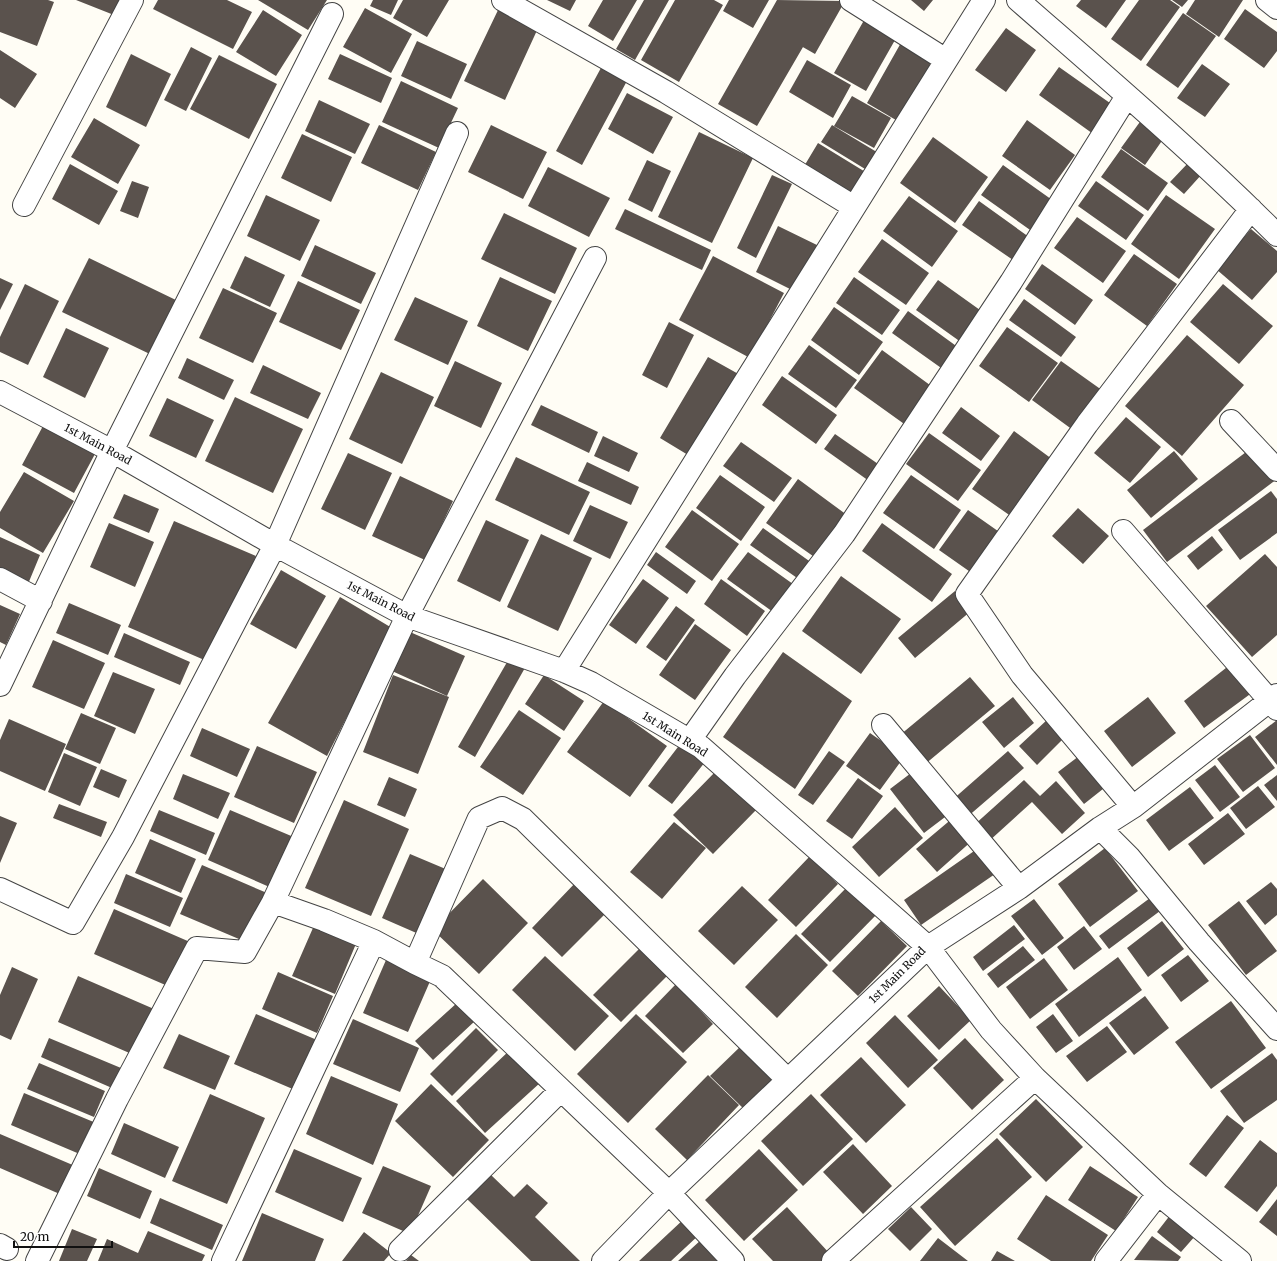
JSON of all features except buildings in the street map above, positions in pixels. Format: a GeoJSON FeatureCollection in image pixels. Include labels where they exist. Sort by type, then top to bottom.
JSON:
{"type":"FeatureCollection","features":[{"type":"Feature","properties":{"kind":"street"},"geometry":{"type":"LineString","coordinates":[[24,205],[132,0]]}},
{"type":"Feature","properties":{"kind":"street"},"geometry":{"type":"LineString","coordinates":[[505,0],[666,92],[854,207]]}},
{"type":"Feature","properties":{"kind":"street"},"geometry":{"type":"LineString","coordinates":[[852,0],[946,60]]}},
{"type":"Feature","properties":{"kind":"street"},"geometry":{"type":"LineString","coordinates":[[564,671],[984,0]]}},
{"type":"Feature","properties":{"kind":"street"},"geometry":{"type":"LineString","coordinates":[[1018,0],[1128,96],[1251,209],[1277,235]]}},
{"type":"Feature","properties":{"kind":"street"},"geometry":{"type":"LineString","coordinates":[[1268,0],[1277,8]]}},
{"type":"Feature","properties":{"kind":"street"},"geometry":{"type":"LineString","coordinates":[[0,685],[112,452],[332,14]]}},
{"type":"Feature","properties":{"kind":"street"},"geometry":{"type":"LineString","coordinates":[[690,740],[735,676],[844,534],[1011,282],[1128,96]]}},
{"type":"Feature","properties":{"kind":"street"},"geometry":{"type":"LineString","coordinates":[[0,889],[73,923],[126,830],[275,545],[457,133]]}},
{"type":"Feature","properties":{"kind":"street"},"geometry":{"type":"LineString","coordinates":[[1133,807],[1022,675],[966,594],[1087,424],[1251,209]]}},
{"type":"Feature","properties":{"kind":"street"},"geometry":{"type":"LineString","coordinates":[[37,1261],[117,1099],[197,948],[245,952],[273,902],[407,616],[595,258]]}},
{"type":"Feature","properties":{"kind":"street","name":"1st Main Road"},"geometry":{"type":"LineString","coordinates":[[0,392],[112,452],[275,545],[407,616],[564,671],[591,683],[690,740],[701,747],[928,947],[669,1194],[604,1261]]}},
{"type":"Feature","properties":{"kind":"street"},"geometry":{"type":"LineString","coordinates":[[1231,421],[1277,470]]}},
{"type":"Feature","properties":{"kind":"street"},"geometry":{"type":"LineString","coordinates":[[1123,530],[1275,702],[1133,807],[1100,828],[1019,888],[928,947],[991,1030],[1035,1078],[1158,1194],[1240,1261]]}},
{"type":"Feature","properties":{"kind":"street"},"geometry":{"type":"LineString","coordinates":[[0,579],[41,601]]}},
{"type":"Feature","properties":{"kind":"street"},"geometry":{"type":"LineString","coordinates":[[883,725],[1019,888]]}},
{"type":"Feature","properties":{"kind":"street"},"geometry":{"type":"LineString","coordinates":[[415,963],[479,818],[502,808],[523,819],[788,1080]]}},
{"type":"Feature","properties":{"kind":"street"},"geometry":{"type":"LineString","coordinates":[[1100,828],[1128,857],[1199,942],[1277,1029]]}},
{"type":"Feature","properties":{"kind":"street"},"geometry":{"type":"LineString","coordinates":[[273,902],[324,920],[374,941],[442,976],[669,1194],[733,1261]]}},
{"type":"Feature","properties":{"kind":"street"},"geometry":{"type":"LineString","coordinates":[[223,1261],[374,941]]}},
{"type":"Feature","properties":{"kind":"street"},"geometry":{"type":"LineString","coordinates":[[833,1261],[1035,1078]]}},
{"type":"Feature","properties":{"kind":"street"},"geometry":{"type":"LineString","coordinates":[[400,1250],[561,1090]]}},
{"type":"Feature","properties":{"kind":"street"},"geometry":{"type":"LineString","coordinates":[[1106,1261],[1158,1194]]}}]}
